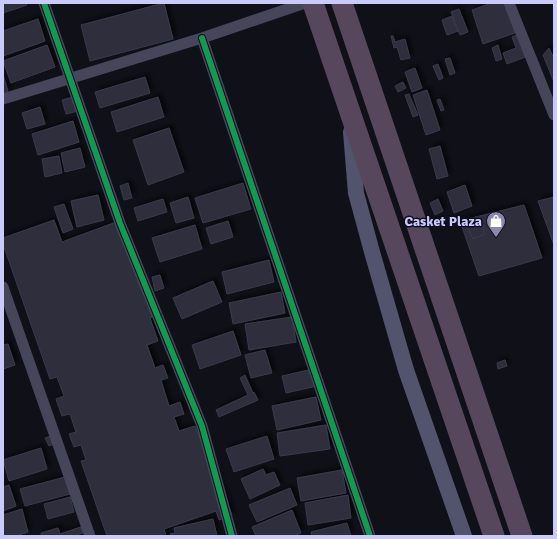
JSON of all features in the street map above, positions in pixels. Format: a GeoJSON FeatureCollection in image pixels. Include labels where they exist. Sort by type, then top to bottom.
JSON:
{"type":"FeatureCollection","features":[{"type":"Feature","properties":{"kind":"highway"},"geometry":{"type":"LineString","coordinates":[[313,3],[494,536]]}},
{"type":"Feature","properties":{"kind":"highway"},"geometry":{"type":"LineString","coordinates":[[342,3],[522,536]]}},
{"type":"Feature","properties":{"kind":"main road"},"geometry":{"type":"LineString","coordinates":[[350,111],[356,193],[406,370],[464,536]]}},
{"type":"Feature","properties":{"kind":"street"},"geometry":{"type":"LineString","coordinates":[[44,3],[120,223],[202,426],[232,536]]}},
{"type":"Feature","properties":{"kind":"street"},"geometry":{"type":"LineString","coordinates":[[3,99],[202,38],[305,3]]}},
{"type":"Feature","properties":{"kind":"street"},"geometry":{"type":"LineString","coordinates":[[510,3],[554,115]]}},
{"type":"Feature","properties":{"kind":"street"},"geometry":{"type":"LineString","coordinates":[[202,38],[370,536]]}},
{"type":"Feature","properties":{"kind":"street"},"geometry":{"type":"LineString","coordinates":[[3,287],[90,536]]}},
{"type":"Feature","properties":{"kind":"building"},"geometry":{"type":"Polygon","coordinates":[[[3,3],[26,3],[27,5],[3,13],[3,3]]]}},
{"type":"Feature","properties":{"kind":"building"},"geometry":{"type":"Polygon","coordinates":[[[164,3],[173,39],[90,61],[81,25],[164,3]]]}},
{"type":"Feature","properties":{"kind":"building"},"geometry":{"type":"Polygon","coordinates":[[[492,3],[505,3],[515,33],[483,44],[472,10],[492,3]]]}},
{"type":"Feature","properties":{"kind":"building"},"geometry":{"type":"Polygon","coordinates":[[[459,9],[468,32],[460,35],[451,12],[459,9]]]}},
{"type":"Feature","properties":{"kind":"building"},"geometry":{"type":"Polygon","coordinates":[[[452,16],[458,31],[447,35],[442,20],[452,16]]]}},
{"type":"Feature","properties":{"kind":"building"},"geometry":{"type":"Polygon","coordinates":[[[38,19],[45,41],[3,56],[3,31],[38,19]]]}},
{"type":"Feature","properties":{"kind":"building"},"geometry":{"type":"Polygon","coordinates":[[[520,34],[528,56],[507,64],[503,53],[516,48],[512,37],[520,34]]]}},
{"type":"Feature","properties":{"kind":"building"},"geometry":{"type":"Polygon","coordinates":[[[391,36],[393,36],[395,42],[405,39],[410,58],[401,60],[397,47],[394,48],[391,36]]]}},
{"type":"Feature","properties":{"kind":"building"},"geometry":{"type":"Polygon","coordinates":[[[47,45],[55,67],[11,83],[3,61],[47,45]]]}},
{"type":"Feature","properties":{"kind":"building"},"geometry":{"type":"Polygon","coordinates":[[[498,45],[502,59],[496,61],[492,48],[498,45]]]}},
{"type":"Feature","properties":{"kind":"building"},"geometry":{"type":"Polygon","coordinates":[[[549,48],[554,59],[554,82],[543,55],[549,48]]]}},
{"type":"Feature","properties":{"kind":"building"},"geometry":{"type":"Polygon","coordinates":[[[450,58],[455,73],[450,75],[445,59],[450,58]]]}},
{"type":"Feature","properties":{"kind":"building"},"geometry":{"type":"Polygon","coordinates":[[[438,64],[443,78],[439,80],[433,66],[438,64]]]}},
{"type":"Feature","properties":{"kind":"building"},"geometry":{"type":"Polygon","coordinates":[[[415,68],[422,88],[412,92],[405,72],[415,68]]]}},
{"type":"Feature","properties":{"kind":"building"},"geometry":{"type":"Polygon","coordinates":[[[3,75],[8,91],[3,93],[3,75]]]}},
{"type":"Feature","properties":{"kind":"building"},"geometry":{"type":"Polygon","coordinates":[[[145,77],[150,93],[100,108],[95,92],[145,77]]]}},
{"type":"Feature","properties":{"kind":"building"},"geometry":{"type":"Polygon","coordinates":[[[403,82],[406,88],[398,92],[395,86],[403,82]]]}},
{"type":"Feature","properties":{"kind":"building"},"geometry":{"type":"Polygon","coordinates":[[[427,90],[440,130],[426,135],[413,95],[427,90]]]}},
{"type":"Feature","properties":{"kind":"building"},"geometry":{"type":"Polygon","coordinates":[[[409,94],[418,115],[413,117],[405,95],[409,94]]]}},
{"type":"Feature","properties":{"kind":"building"},"geometry":{"type":"Polygon","coordinates":[[[73,97],[78,111],[66,114],[62,100],[73,97]]]}},
{"type":"Feature","properties":{"kind":"building"},"geometry":{"type":"Polygon","coordinates":[[[158,97],[164,117],[117,132],[111,112],[158,97]]]}},
{"type":"Feature","properties":{"kind":"building"},"geometry":{"type":"Polygon","coordinates":[[[440,99],[444,110],[441,111],[437,100],[440,99]]]}},
{"type":"Feature","properties":{"kind":"building"},"geometry":{"type":"Polygon","coordinates":[[[40,107],[45,124],[27,129],[22,113],[40,107]]]}},
{"type":"Feature","properties":{"kind":"building"},"geometry":{"type":"Polygon","coordinates":[[[73,121],[79,142],[38,155],[32,134],[73,121]]]}},
{"type":"Feature","properties":{"kind":"building"},"geometry":{"type":"Polygon","coordinates":[[[169,128],[184,172],[148,185],[133,140],[169,128]]]}},
{"type":"Feature","properties":{"kind":"building"},"geometry":{"type":"Polygon","coordinates":[[[440,146],[448,176],[437,179],[429,149],[440,146]]]}},
{"type":"Feature","properties":{"kind":"building"},"geometry":{"type":"Polygon","coordinates":[[[80,148],[85,167],[65,172],[61,153],[80,148]]]}},
{"type":"Feature","properties":{"kind":"building"},"geometry":{"type":"Polygon","coordinates":[[[59,156],[62,173],[45,177],[42,159],[59,156]]]}},
{"type":"Feature","properties":{"kind":"building"},"geometry":{"type":"Polygon","coordinates":[[[128,183],[132,198],[124,200],[120,186],[128,183]]]}},
{"type":"Feature","properties":{"kind":"building"},"geometry":{"type":"Polygon","coordinates":[[[243,183],[251,209],[203,223],[195,198],[243,183]]]}},
{"type":"Feature","properties":{"kind":"building"},"geometry":{"type":"Polygon","coordinates":[[[465,185],[472,206],[454,213],[447,192],[465,185]]]}},
{"type":"Feature","properties":{"kind":"building"},"geometry":{"type":"Polygon","coordinates":[[[98,195],[104,220],[77,227],[71,201],[98,195]]]}},
{"type":"Feature","properties":{"kind":"building"},"geometry":{"type":"Polygon","coordinates":[[[188,197],[194,218],[176,223],[170,203],[188,197]]]}},
{"type":"Feature","properties":{"kind":"building"},"geometry":{"type":"Polygon","coordinates":[[[554,197],[554,245],[538,201],[554,197]]]}},
{"type":"Feature","properties":{"kind":"building"},"geometry":{"type":"Polygon","coordinates":[[[163,199],[167,212],[138,221],[134,208],[163,199]]]}},
{"type":"Feature","properties":{"kind":"building"},"geometry":{"type":"Polygon","coordinates":[[[438,199],[443,211],[435,215],[430,203],[438,199]]]}},
{"type":"Feature","properties":{"kind":"building"},"geometry":{"type":"Polygon","coordinates":[[[64,204],[73,229],[63,233],[54,207],[64,204]]]}},
{"type":"Feature","properties":{"kind":"building"},"geometry":{"type":"Polygon","coordinates":[[[524,205],[542,258],[479,276],[460,221],[524,205]]]}},
{"type":"Feature","properties":{"kind":"building"},"geometry":{"type":"Polygon","coordinates":[[[54,220],[62,242],[119,221],[152,317],[150,318],[158,341],[147,345],[155,368],[163,365],[168,378],[161,380],[169,406],[180,402],[184,414],[174,417],[179,431],[195,426],[232,515],[219,520],[216,511],[164,529],[166,536],[107,536],[81,461],[86,460],[81,445],[74,447],[69,434],[76,432],[70,414],[62,416],[56,399],[64,396],[57,377],[50,379],[3,244],[3,238],[54,220]]]}},
{"type":"Feature","properties":{"kind":"building"},"geometry":{"type":"Polygon","coordinates":[[[480,220],[485,234],[473,239],[467,226],[480,220]]]}},
{"type":"Feature","properties":{"kind":"building"},"geometry":{"type":"Polygon","coordinates":[[[228,221],[233,237],[211,244],[206,228],[228,221]]]}},
{"type":"Feature","properties":{"kind":"building"},"geometry":{"type":"Polygon","coordinates":[[[195,225],[202,249],[160,262],[152,238],[195,225]]]}},
{"type":"Feature","properties":{"kind":"building"},"geometry":{"type":"Polygon","coordinates":[[[269,260],[274,282],[227,294],[222,272],[269,260]]]}},
{"type":"Feature","properties":{"kind":"building"},"geometry":{"type":"Polygon","coordinates":[[[160,275],[164,288],[155,291],[152,277],[160,275]]]}},
{"type":"Feature","properties":{"kind":"building"},"geometry":{"type":"Polygon","coordinates":[[[213,281],[222,302],[182,319],[173,298],[213,281]]]}},
{"type":"Feature","properties":{"kind":"building"},"geometry":{"type":"Polygon","coordinates":[[[281,292],[285,313],[233,324],[229,303],[281,292]]]}},
{"type":"Feature","properties":{"kind":"building"},"geometry":{"type":"Polygon","coordinates":[[[292,317],[296,342],[249,350],[245,324],[292,317]]]}},
{"type":"Feature","properties":{"kind":"building"},"geometry":{"type":"Polygon","coordinates":[[[233,331],[241,355],[200,369],[192,345],[233,331]]]}},
{"type":"Feature","properties":{"kind":"building"},"geometry":{"type":"Polygon","coordinates":[[[8,344],[15,365],[3,369],[3,345],[8,344]]]}},
{"type":"Feature","properties":{"kind":"building"},"geometry":{"type":"Polygon","coordinates":[[[265,350],[272,373],[251,378],[245,355],[265,350]]]}},
{"type":"Feature","properties":{"kind":"building"},"geometry":{"type":"Polygon","coordinates":[[[505,360],[507,366],[498,369],[497,363],[505,360]]]}},
{"type":"Feature","properties":{"kind":"building"},"geometry":{"type":"Polygon","coordinates":[[[313,369],[317,386],[286,393],[282,376],[313,369]]]}},
{"type":"Feature","properties":{"kind":"building"},"geometry":{"type":"Polygon","coordinates":[[[245,375],[253,393],[254,392],[258,400],[219,417],[216,410],[248,395],[240,378],[245,375]]]}},
{"type":"Feature","properties":{"kind":"building"},"geometry":{"type":"Polygon","coordinates":[[[316,397],[321,420],[277,430],[272,406],[316,397]]]}},
{"type":"Feature","properties":{"kind":"building"},"geometry":{"type":"Polygon","coordinates":[[[326,425],[330,449],[280,456],[277,433],[326,425]]]}},
{"type":"Feature","properties":{"kind":"building"},"geometry":{"type":"Polygon","coordinates":[[[51,436],[54,444],[49,446],[45,438],[51,436]]]}},
{"type":"Feature","properties":{"kind":"building"},"geometry":{"type":"Polygon","coordinates":[[[267,436],[274,459],[234,472],[226,449],[267,436]]]}},
{"type":"Feature","properties":{"kind":"building"},"geometry":{"type":"Polygon","coordinates":[[[41,448],[47,469],[9,481],[3,460],[41,448]]]}},
{"type":"Feature","properties":{"kind":"building"},"geometry":{"type":"Polygon","coordinates":[[[263,469],[266,475],[274,472],[280,485],[250,499],[241,479],[263,469]]]}},
{"type":"Feature","properties":{"kind":"building"},"geometry":{"type":"Polygon","coordinates":[[[342,470],[346,493],[301,501],[297,478],[342,470]]]}},
{"type":"Feature","properties":{"kind":"building"},"geometry":{"type":"Polygon","coordinates":[[[65,477],[70,494],[25,506],[20,489],[65,477]]]}},
{"type":"Feature","properties":{"kind":"building"},"geometry":{"type":"Polygon","coordinates":[[[9,485],[16,506],[3,511],[3,487],[9,485]]]}},
{"type":"Feature","properties":{"kind":"building"},"geometry":{"type":"Polygon","coordinates":[[[290,488],[297,505],[257,522],[249,505],[290,488]]]}},
{"type":"Feature","properties":{"kind":"building"},"geometry":{"type":"Polygon","coordinates":[[[348,495],[351,518],[308,525],[305,503],[348,495]]]}},
{"type":"Feature","properties":{"kind":"building"},"geometry":{"type":"Polygon","coordinates":[[[70,497],[74,512],[48,519],[44,504],[70,497]]]}},
{"type":"Feature","properties":{"kind":"building"},"geometry":{"type":"Polygon","coordinates":[[[22,509],[28,532],[16,536],[3,536],[3,515],[22,509]]]}},
{"type":"Feature","properties":{"kind":"building"},"geometry":{"type":"Polygon","coordinates":[[[292,510],[301,533],[294,536],[256,536],[252,527],[292,510]]]}},
{"type":"Feature","properties":{"kind":"building"},"geometry":{"type":"Polygon","coordinates":[[[213,519],[217,536],[171,536],[170,534],[175,533],[174,528],[213,519]]]}},
{"type":"Feature","properties":{"kind":"building"},"geometry":{"type":"Polygon","coordinates":[[[347,523],[351,536],[312,536],[311,532],[347,523]]]}},
{"type":"Feature","properties":{"kind":"building"},"geometry":{"type":"Polygon","coordinates":[[[81,527],[83,533],[73,536],[41,536],[41,533],[58,528],[60,534],[81,527]]]}},
{"type":"Feature","properties":{"kind":"cycle path"},"geometry":{"type":"LineString","coordinates":[[44,3],[120,223],[202,426],[232,536]]}},
{"type":"Feature","properties":{"kind":"cycle path"},"geometry":{"type":"LineString","coordinates":[[202,38],[370,536]]}},
{"type":"Feature","properties":{"kind":"place","name":"Casket Plaza"},"geometry":{"type":"Point","coordinates":[496,238]}}]}
